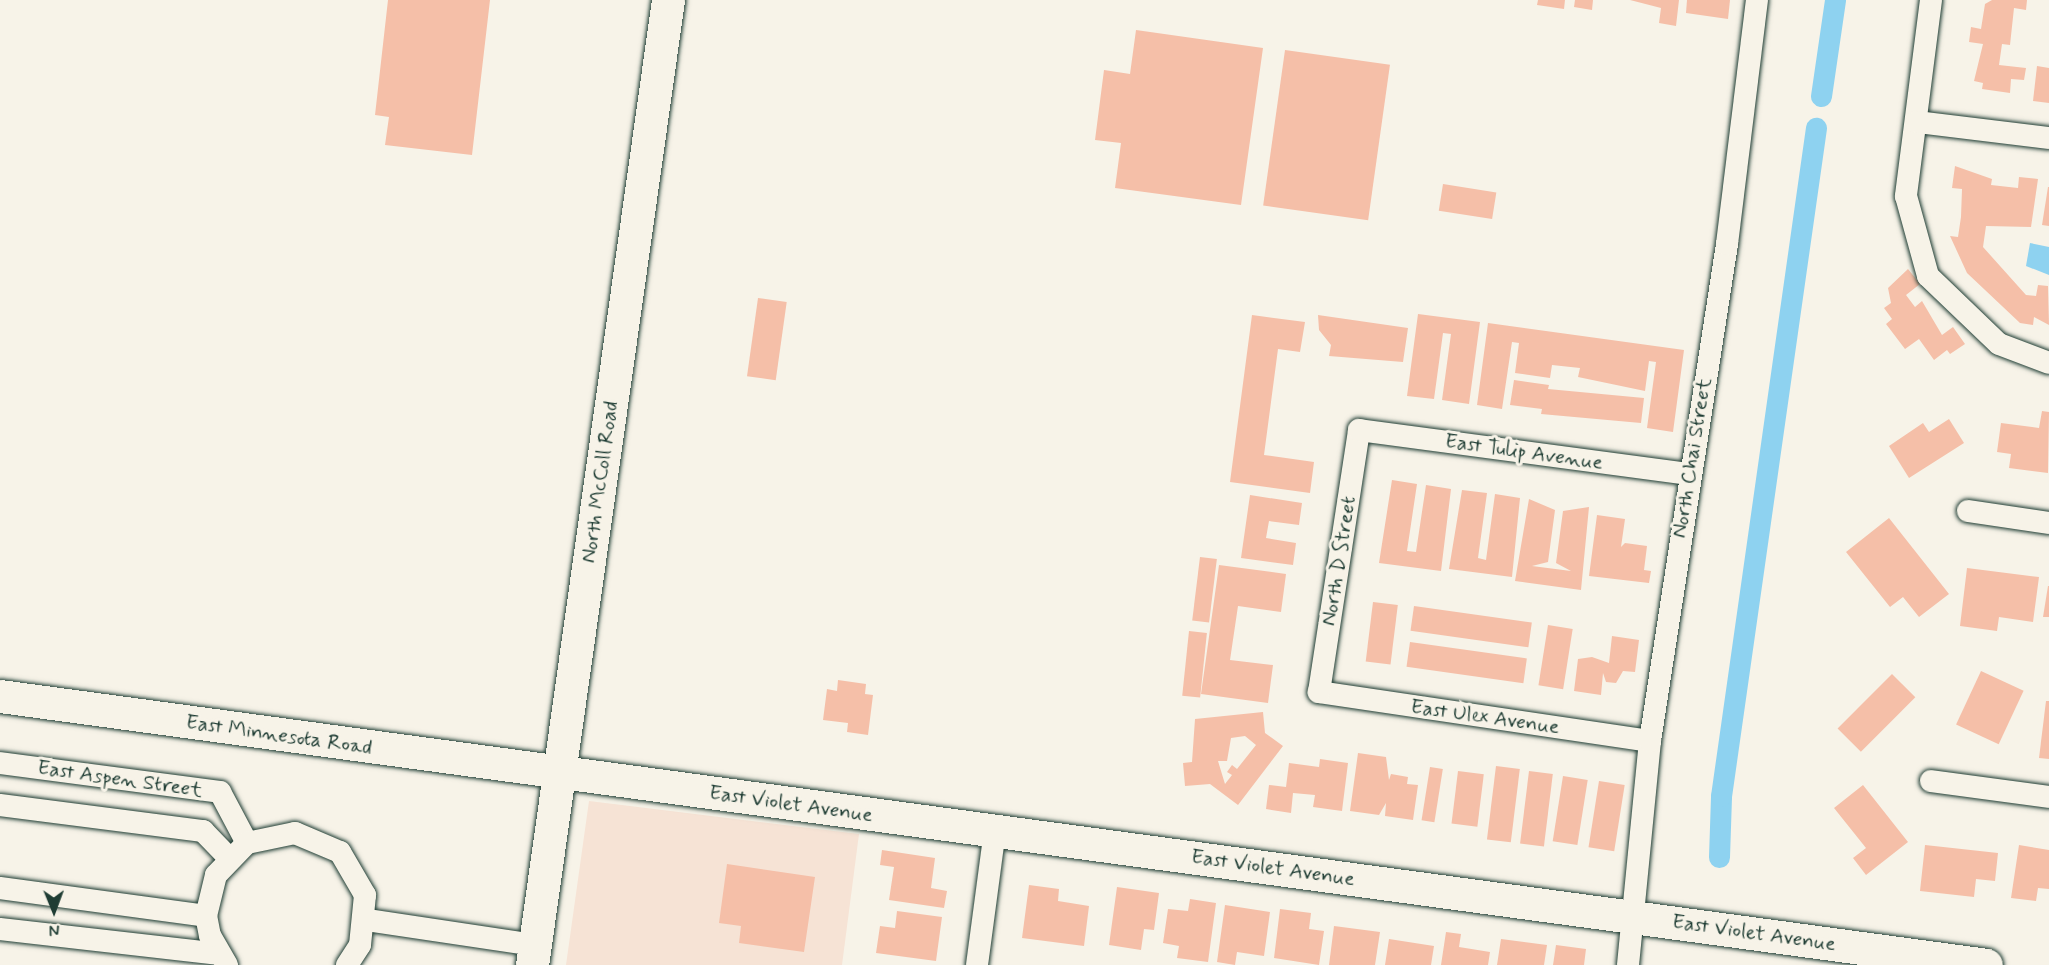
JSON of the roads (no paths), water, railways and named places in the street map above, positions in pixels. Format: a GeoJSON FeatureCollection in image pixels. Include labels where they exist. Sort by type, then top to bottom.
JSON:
{"type":"FeatureCollection","features":[{"type":"Feature","properties":{"kind":"street","name":"North McColl Road"},"geometry":{"type":"LineString","coordinates":[[533,955],[668,0]]}},
{"type":"Feature","properties":{"kind":"street","name":"North Chai Street"},"geometry":{"type":"LineString","coordinates":[[1628,965],[1635,917],[1650,741],[1688,474],[1727,244],[1757,0]]}},
{"type":"Feature","properties":{"kind":"street"},"geometry":{"type":"LineString","coordinates":[[1931,0],[1906,196],[1928,276],[1956,308],[1999,344],[2049,363]]}},
{"type":"Feature","properties":{"kind":"street"},"geometry":{"type":"LineString","coordinates":[[1917,122],[2049,138]]}},
{"type":"Feature","properties":{"kind":"street","name":"East Tulip Avenue"},"geometry":{"type":"LineString","coordinates":[[1359,430],[1688,474]]}},
{"type":"Feature","properties":{"kind":"street","name":"North D Street"},"geometry":{"type":"LineString","coordinates":[[1319,692],[1359,430]]}},
{"type":"Feature","properties":{"kind":"street"},"geometry":{"type":"LineString","coordinates":[[1968,511],[2049,523]]}},
{"type":"Feature","properties":{"kind":"street","name":"East Ulex Avenue"},"geometry":{"type":"LineString","coordinates":[[1319,692],[1650,741]]}},
{"type":"Feature","properties":{"kind":"street","name":"East Minnesota Road"},"geometry":{"type":"LineString","coordinates":[[0,696],[559,773]]}},
{"type":"Feature","properties":{"kind":"street","name":"East Aspen Street"},"geometry":{"type":"LineString","coordinates":[[0,763],[220,792],[246,843]]}},
{"type":"Feature","properties":{"kind":"street","name":"East Violet Avenue"},"geometry":{"type":"LineString","coordinates":[[559,773],[1986,965]]}},
{"type":"Feature","properties":{"kind":"street"},"geometry":{"type":"LineString","coordinates":[[1930,781],[2049,797]]}},
{"type":"Feature","properties":{"kind":"street"},"geometry":{"type":"LineString","coordinates":[[0,805],[202,831],[228,857]]}},
{"type":"Feature","properties":{"kind":"street"},"geometry":{"type":"LineString","coordinates":[[977,965],[995,830]]}},
{"type":"Feature","properties":{"kind":"street"},"geometry":{"type":"LineString","coordinates":[[0,930],[223,959],[206,916],[216,875],[228,857],[246,843],[295,832],[340,852],[362,887],[367,920],[347,965]]}},
{"type":"Feature","properties":{"kind":"street"},"geometry":{"type":"LineString","coordinates":[[0,888],[206,916]]}},
{"type":"Feature","properties":{"kind":"street"},"geometry":{"type":"LineString","coordinates":[[367,920],[533,955]]}},
{"type":"Feature","properties":{"kind":"water"},"geometry":{"type":"Polygon","coordinates":[[[2030,243],[2049,247],[2049,275],[2026,266],[2030,243]]]}},
{"type":"Feature","properties":{"kind":"waterway"},"geometry":{"type":"LineString","coordinates":[[1821,96],[1835,0]]}},
{"type":"Feature","properties":{"kind":"waterway"},"geometry":{"type":"LineString","coordinates":[[1719,857],[1721,796],[1816,128]]}}]}
